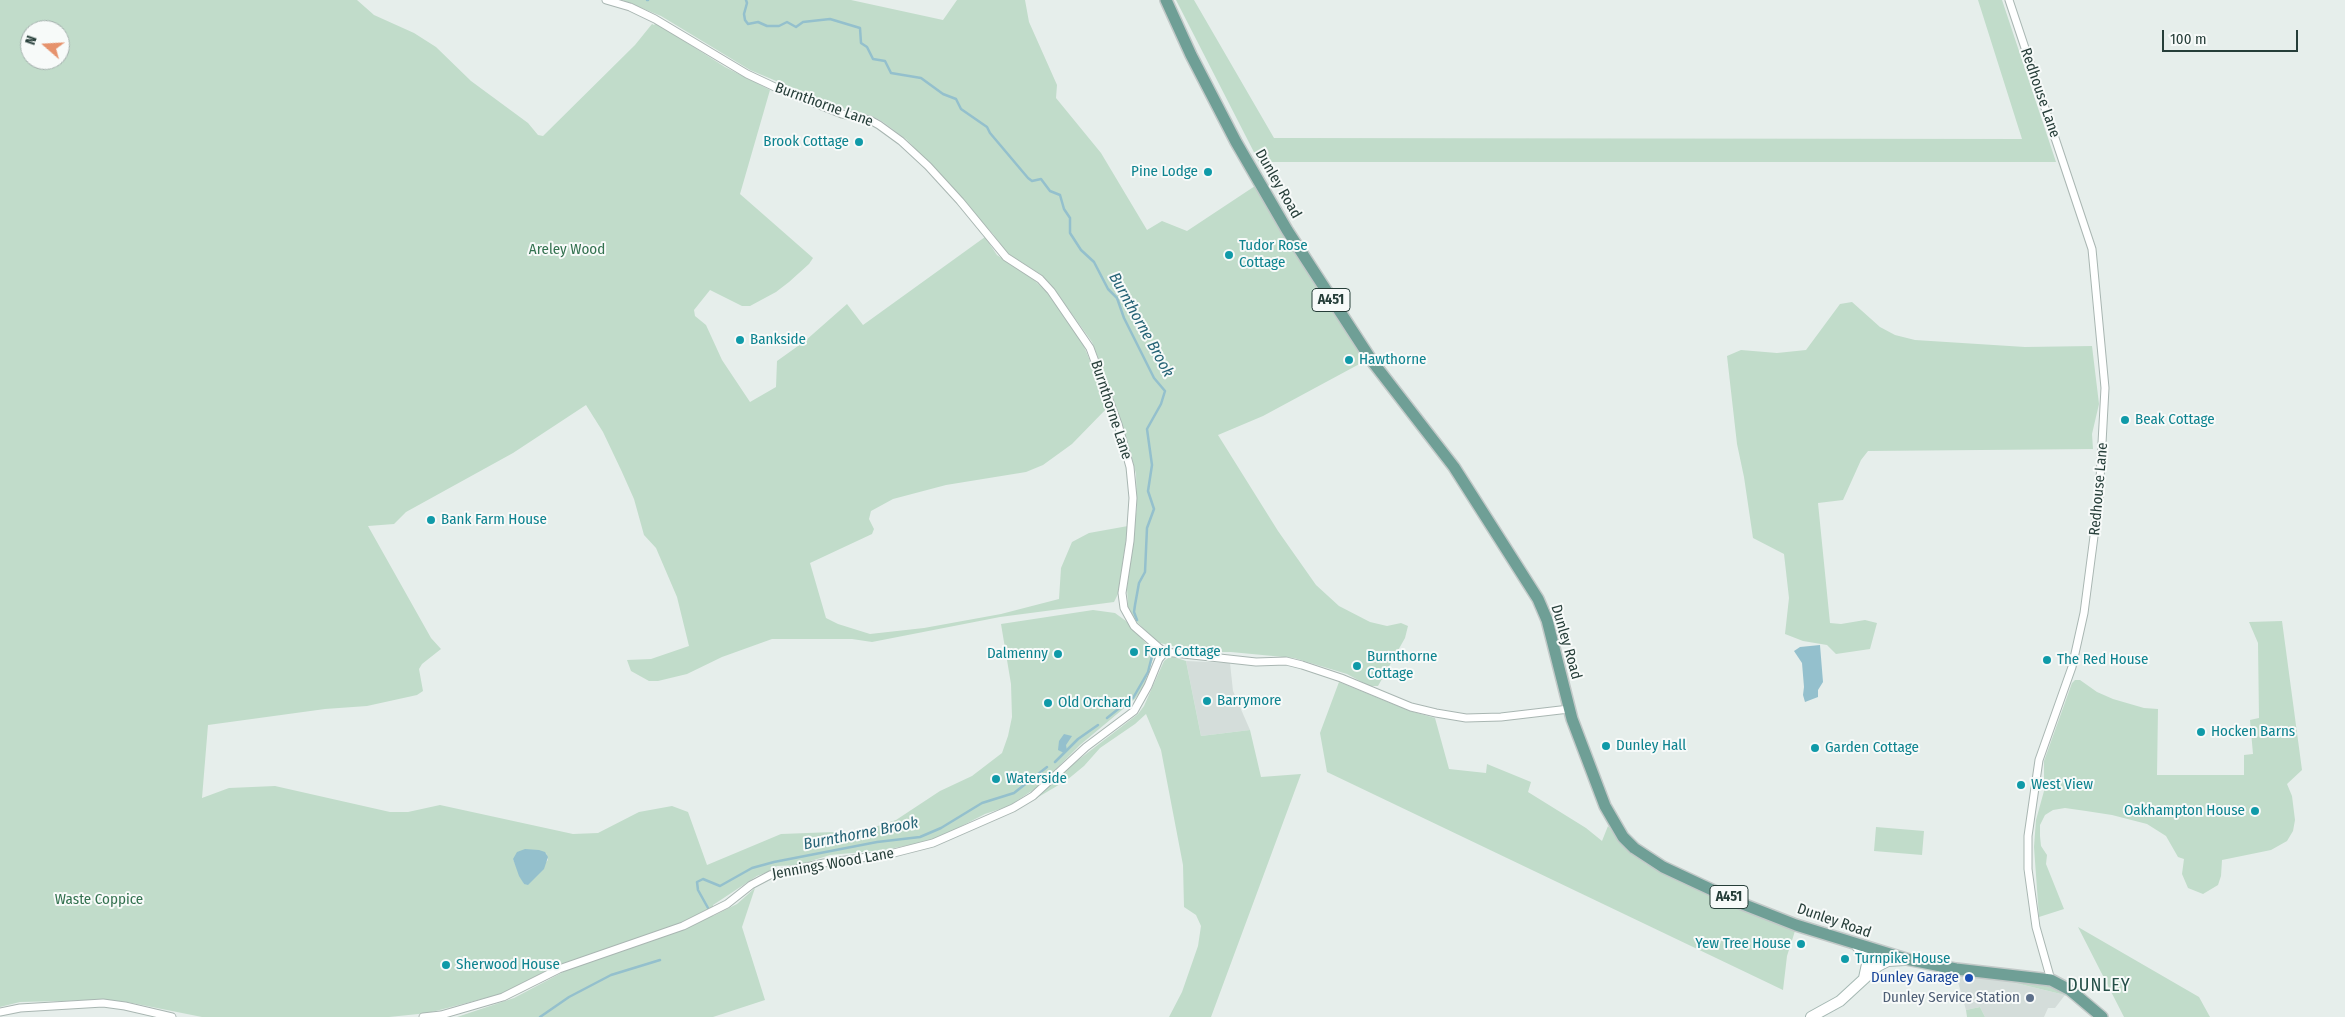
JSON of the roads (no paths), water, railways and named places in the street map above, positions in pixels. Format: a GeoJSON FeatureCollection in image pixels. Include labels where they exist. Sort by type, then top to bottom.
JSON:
{"type":"FeatureCollection","features":[{"type":"Feature","properties":{"kind":"main road","name":"Dunley Road"},"geometry":{"type":"LineString","coordinates":[[1166,0],[1191,55],[1236,142],[1287,230],[1372,362],[1454,467],[1538,599],[1547,620],[1570,709],[1605,806],[1623,837],[1634,848],[1663,866],[1740,902],[1857,946],[1906,960],[1956,969],[2051,980],[2070,990],[2102,1017]]}},
{"type":"Feature","properties":{"kind":"street","name":"Burnthorne Lane"},"geometry":{"type":"LineString","coordinates":[[606,0],[630,7],[655,19],[747,74],[779,89],[842,114],[875,122],[901,141],[928,166],[960,200],[1006,258],[1040,279],[1051,291],[1090,348],[1110,397],[1130,467],[1132,515],[1122,593],[1124,608],[1134,626],[1165,652]]}},
{"type":"Feature","properties":{"kind":"street","name":"Redhouse Lane"},"geometry":{"type":"LineString","coordinates":[[2009,0],[2092,249],[2105,388],[2099,498],[2084,613],[2072,667],[2039,760],[2028,836],[2028,869],[2036,927],[2051,980]]}},
{"type":"Feature","properties":{"kind":"street"},"geometry":{"type":"LineString","coordinates":[[1165,652],[1256,662],[1286,661],[1341,678],[1411,707],[1466,718],[1508,716],[1570,709]]}},
{"type":"Feature","properties":{"kind":"street","name":"Jennings Wood Lane"},"geometry":{"type":"LineString","coordinates":[[423,1017],[441,1016],[503,997],[559,969],[683,926],[727,904],[751,885],[770,875],[824,863],[890,854],[933,843],[1013,808],[1033,796],[1086,747],[1134,711],[1148,686],[1159,659],[1165,652]]}},
{"type":"Feature","properties":{"kind":"street"},"geometry":{"type":"LineString","coordinates":[[1857,946],[1863,953],[1867,964],[1864,978]]}},
{"type":"Feature","properties":{"kind":"street"},"geometry":{"type":"LineString","coordinates":[[1811,1017],[1840,1001],[1883,963],[1906,960]]}},
{"type":"Feature","properties":{"kind":"street"},"geometry":{"type":"LineString","coordinates":[[0,1012],[20,1008],[103,1003],[126,1006],[172,1017]]}},
{"type":"Feature","properties":{"kind":"water"},"geometry":{"type":"Polygon","coordinates":[[[1820,645],[1823,682],[1818,690],[1818,697],[1805,702],[1802,663],[1794,651],[1800,647],[1820,645]]]}},
{"type":"Feature","properties":{"kind":"water"},"geometry":{"type":"Polygon","coordinates":[[[1064,734],[1072,736],[1066,745],[1067,751],[1064,753],[1058,750],[1059,741],[1064,734]]]}},
{"type":"Feature","properties":{"kind":"water"},"geometry":{"type":"Polygon","coordinates":[[[525,849],[545,852],[548,857],[544,869],[528,885],[524,884],[519,876],[513,859],[517,852],[525,849]]]}},
{"type":"Feature","properties":{"kind":"waterway","name":"Burnthorne Brook"},"geometry":{"type":"LineString","coordinates":[[746,0],[744,14],[748,24],[758,22],[767,26],[779,26],[787,22],[796,27],[803,22],[830,19],[860,28],[861,43],[867,47],[873,59],[885,61],[891,73],[921,78],[943,94],[956,99],[961,109],[987,127],[1028,178],[1032,181],[1041,179],[1050,191],[1060,195],[1064,209],[1070,218],[1070,233],[1081,250],[1094,262],[1108,289],[1117,298],[1124,318],[1154,378],[1165,391],[1161,404],[1147,429],[1152,465],[1148,491],[1154,509],[1147,528],[1145,572],[1139,583],[1135,605],[1134,612],[1137,620]]}},
{"type":"Feature","properties":{"kind":"waterway","name":"Burnthorne Brook"},"geometry":{"type":"LineString","coordinates":[[1107,718],[1122,706],[1126,700],[1133,698],[1148,672],[1153,652]]}},
{"type":"Feature","properties":{"kind":"waterway","name":"Burnthorne Brook"},"geometry":{"type":"LineString","coordinates":[[1055,762],[1078,739],[1098,725]]}},
{"type":"Feature","properties":{"kind":"waterway","name":"Burnthorne Brook"},"geometry":{"type":"LineString","coordinates":[[708,908],[698,890],[697,882],[703,879],[720,886],[752,868],[774,862],[877,842],[920,837],[941,828],[982,803],[1014,793],[1047,767]]}},
{"type":"Feature","properties":{"kind":"waterway","name":"Burnthorne Brook"},"geometry":{"type":"LineString","coordinates":[[540,1017],[569,997],[611,975],[660,960]]}},
{"type":"Feature","properties":{"kind":"place","name":"Brook Cottage"},"geometry":{"type":"Point","coordinates":[859,142]}},
{"type":"Feature","properties":{"kind":"place","name":"Pine Lodge"},"geometry":{"type":"Point","coordinates":[1208,172]}},
{"type":"Feature","properties":{"kind":"place","name":"Tudor Rose Cottage"},"geometry":{"type":"Point","coordinates":[1229,255]}},
{"type":"Feature","properties":{"kind":"place","name":"Bankside"},"geometry":{"type":"Point","coordinates":[740,340]}},
{"type":"Feature","properties":{"kind":"place","name":"Hawthorne"},"geometry":{"type":"Point","coordinates":[1349,360]}},
{"type":"Feature","properties":{"kind":"place","name":"Beak Cottage"},"geometry":{"type":"Point","coordinates":[2125,420]}},
{"type":"Feature","properties":{"kind":"place","name":"Bank Farm House"},"geometry":{"type":"Point","coordinates":[431,520]}},
{"type":"Feature","properties":{"kind":"place","name":"Ford Cottage"},"geometry":{"type":"Point","coordinates":[1134,652]}},
{"type":"Feature","properties":{"kind":"place","name":"Dalmenny"},"geometry":{"type":"Point","coordinates":[1058,654]}},
{"type":"Feature","properties":{"kind":"place","name":"The Red House"},"geometry":{"type":"Point","coordinates":[2047,660]}},
{"type":"Feature","properties":{"kind":"place","name":"Burnthorne Cottage"},"geometry":{"type":"Point","coordinates":[1357,666]}},
{"type":"Feature","properties":{"kind":"place","name":"Barrymore"},"geometry":{"type":"Point","coordinates":[1207,701]}},
{"type":"Feature","properties":{"kind":"place","name":"Old Orchard"},"geometry":{"type":"Point","coordinates":[1048,703]}},
{"type":"Feature","properties":{"kind":"place","name":"Hocken Barns"},"geometry":{"type":"Point","coordinates":[2201,732]}},
{"type":"Feature","properties":{"kind":"place","name":"Dunley Hall"},"geometry":{"type":"Point","coordinates":[1606,746]}},
{"type":"Feature","properties":{"kind":"place","name":"Garden Cottage"},"geometry":{"type":"Point","coordinates":[1815,748]}},
{"type":"Feature","properties":{"kind":"place","name":"Waterside"},"geometry":{"type":"Point","coordinates":[996,779]}},
{"type":"Feature","properties":{"kind":"place","name":"West View"},"geometry":{"type":"Point","coordinates":[2021,785]}},
{"type":"Feature","properties":{"kind":"place","name":"Oakhampton House"},"geometry":{"type":"Point","coordinates":[2255,811]}},
{"type":"Feature","properties":{"kind":"place","name":"Yew Tree House"},"geometry":{"type":"Point","coordinates":[1801,944]}},
{"type":"Feature","properties":{"kind":"place","name":"Turnpike House"},"geometry":{"type":"Point","coordinates":[1845,959]}},
{"type":"Feature","properties":{"kind":"place","name":"Sherwood House"},"geometry":{"type":"Point","coordinates":[446,965]}},
{"type":"Feature","properties":{"kind":"place","name":"Dunley Garage"},"geometry":{"type":"Point","coordinates":[1969,978]}},
{"type":"Feature","properties":{"kind":"place","name":"Dunley Service Station"},"geometry":{"type":"Point","coordinates":[2030,998]}},
{"type":"Feature","properties":{"kind":"district","name":"DUNLEY"},"geometry":{"type":"Point","coordinates":[2099,986]}},
{"type":"Feature","properties":{"kind":"park label","name":"Areley Wood"},"geometry":{"type":"Point","coordinates":[567,250]}},
{"type":"Feature","properties":{"kind":"park label","name":"Waste Coppice"},"geometry":{"type":"Point","coordinates":[99,900]}}]}
